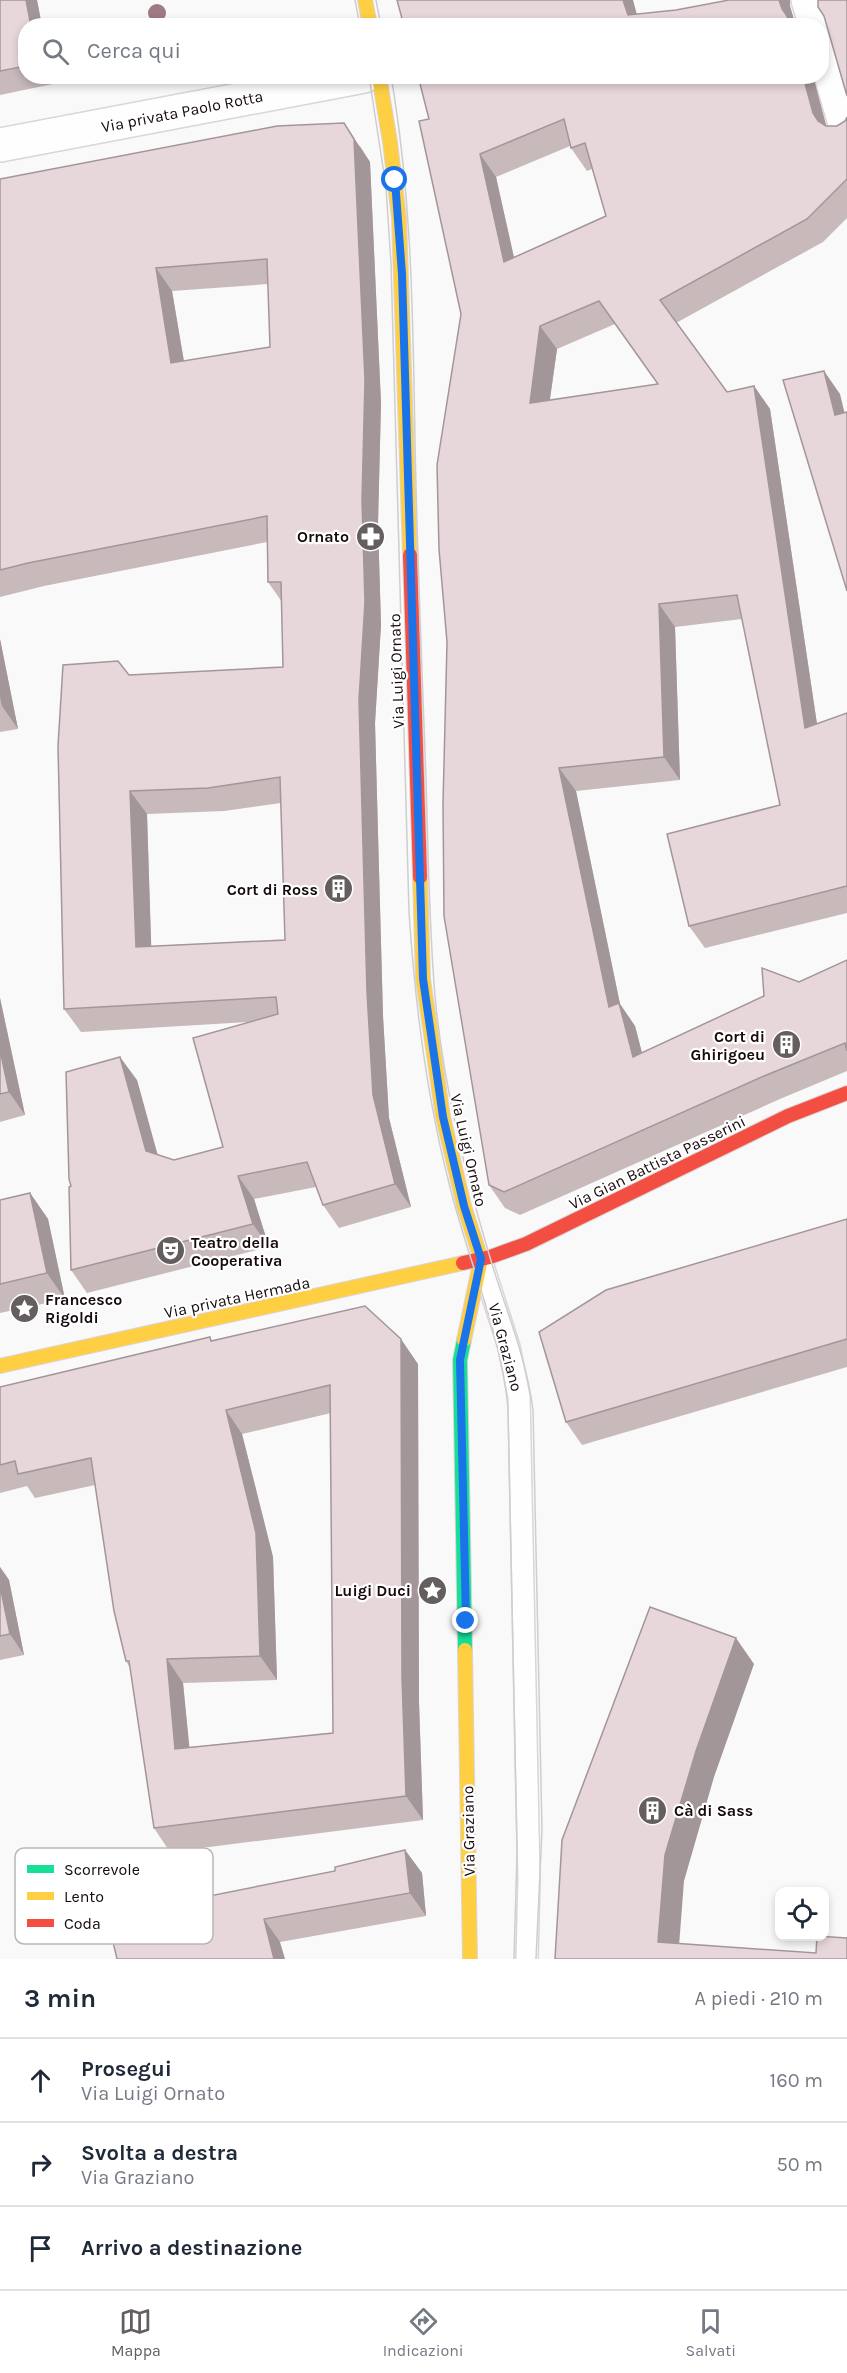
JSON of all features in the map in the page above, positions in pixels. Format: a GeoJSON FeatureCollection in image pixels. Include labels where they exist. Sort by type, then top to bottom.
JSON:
{"type":"FeatureCollection","features":[{"type":"Feature","properties":{"kind":"main road"},"geometry":{"type":"LineString","coordinates":[[365,0],[368,18]]}},
{"type":"Feature","properties":{"kind":"main road","name":"Via Luigi Ornato"},"geometry":{"type":"LineString","coordinates":[[380,84],[399,218],[423,979],[443,1117],[464,1206],[481,1259]]}},
{"type":"Feature","properties":{"kind":"main road","name":"Via Gian Battista Passerini"},"geometry":{"type":"LineString","coordinates":[[481,1259],[526,1244],[788,1116],[847,1093]]}},
{"type":"Feature","properties":{"kind":"main road","name":"Via privata Hermada"},"geometry":{"type":"LineString","coordinates":[[0,1366],[481,1259]]}},
{"type":"Feature","properties":{"kind":"main road","name":"Via Graziano"},"geometry":{"type":"LineString","coordinates":[[470,1959],[460,1360],[481,1259]]}},
{"type":"Feature","properties":{"kind":"street"},"geometry":{"type":"LineString","coordinates":[[808,0],[814,18]]}},
{"type":"Feature","properties":{"kind":"street"},"geometry":{"type":"LineString","coordinates":[[829,68],[847,131]]}},
{"type":"Feature","properties":{"kind":"street","name":"Via privata Paolo Rotta"},"geometry":{"type":"LineString","coordinates":[[0,145],[322,84]]}},
{"type":"Feature","properties":{"kind":"lane","name":"Via Graziano"},"geometry":{"type":"LineString","coordinates":[[481,1259],[509,1347],[519,1397],[529,1878],[526,1959]]}},
{"type":"Feature","properties":{"kind":"building"},"geometry":{"type":"Polygon","coordinates":[[[0,0],[26,0],[29,18],[18,18],[18,68],[0,71],[0,0]]]}},
{"type":"Feature","properties":{"kind":"building"},"geometry":{"type":"Polygon","coordinates":[[[397,0],[623,0],[628,15],[676,10],[729,0],[779,0],[787,18],[402,18],[397,0]]]}},
{"type":"Feature","properties":{"kind":"building"},"geometry":{"type":"Polygon","coordinates":[[[818,0],[847,0],[847,96],[829,33],[829,18],[825,18],[818,7],[818,0]]]}},
{"type":"Feature","properties":{"kind":"building"},"geometry":{"type":"Polygon","coordinates":[[[420,84],[805,84],[813,113],[818,121],[826,126],[837,126],[847,117],[847,179],[807,219],[660,300],[727,392],[754,386],[805,728],[847,713],[847,886],[689,926],[667,834],[780,805],[737,595],[659,604],[664,757],[559,768],[609,1007],[619,1003],[633,1057],[764,996],[762,968],[799,982],[847,960],[847,1051],[845,1043],[764,1076],[504,1192],[489,1185],[444,916],[443,804],[447,642],[439,549],[437,465],[461,314],[419,121],[429,119],[420,84]],[[564,119],[480,154],[504,262],[606,216],[585,143],[571,148],[564,119]],[[599,301],[540,326],[530,403],[658,384],[599,301]]]}},
{"type":"Feature","properties":{"kind":"building"},"geometry":{"type":"Polygon","coordinates":[[[344,123],[354,139],[365,380],[362,501],[365,602],[359,700],[367,992],[373,1095],[395,1184],[323,1205],[307,1162],[238,1176],[253,1224],[71,1270],[69,1187],[71,1186],[66,1072],[120,1057],[146,1151],[174,1160],[223,1147],[193,1038],[278,1014],[276,997],[64,1009],[58,746],[63,665],[118,661],[129,675],[283,667],[281,582],[268,582],[267,516],[0,570],[0,179],[277,126],[344,123]],[[267,259],[156,268],[171,363],[270,347],[267,259]],[[280,777],[208,788],[130,791],[136,947],[285,940],[280,777]]]}},
{"type":"Feature","properties":{"kind":"building"},"geometry":{"type":"Polygon","coordinates":[[[824,371],[835,415],[847,412],[847,591],[783,380],[824,371]]]}},
{"type":"Feature","properties":{"kind":"building"},"geometry":{"type":"Polygon","coordinates":[[[0,1050],[9,1092],[0,1094],[0,1050]]]}},
{"type":"Feature","properties":{"kind":"building"},"geometry":{"type":"Polygon","coordinates":[[[30,1193],[47,1273],[0,1284],[0,1200],[30,1193]]]}},
{"type":"Feature","properties":{"kind":"building"},"geometry":{"type":"Polygon","coordinates":[[[847,1219],[847,1339],[566,1422],[539,1332],[606,1290],[847,1219]]]}},
{"type":"Feature","properties":{"kind":"building"},"geometry":{"type":"Polygon","coordinates":[[[365,1306],[401,1339],[402,1678],[406,1796],[154,1828],[129,1661],[126,1661],[114,1611],[91,1458],[18,1474],[15,1461],[0,1465],[0,1387],[210,1337],[211,1341],[365,1306]],[[330,1385],[226,1410],[256,1533],[260,1656],[167,1659],[175,1749],[333,1733],[330,1385]]]}},
{"type":"Feature","properties":{"kind":"building"},"geometry":{"type":"Polygon","coordinates":[[[0,1586],[10,1634],[0,1636],[0,1586]]]}},
{"type":"Feature","properties":{"kind":"building","name":"Cà di Sass"},"geometry":{"type":"Polygon","coordinates":[[[650,1607],[736,1638],[696,1751],[665,1855],[658,1942],[816,1953],[817,1941],[829,1941],[829,1937],[847,1938],[847,1959],[555,1959],[562,1840],[650,1607]]]}},
{"type":"Feature","properties":{"kind":"building"},"geometry":{"type":"Polygon","coordinates":[[[405,1850],[410,1893],[264,1919],[274,1959],[117,1959],[113,1944],[213,1944],[213,1895],[335,1871],[335,1867],[405,1850]]]}},
{"type":"Feature","properties":{"kind":"tram line"},"geometry":{"type":"LineString","coordinates":[[355,0],[358,18]]}},
{"type":"Feature","properties":{"kind":"tram line"},"geometry":{"type":"LineString","coordinates":[[376,0],[379,18]]}},
{"type":"Feature","properties":{"kind":"tram line"},"geometry":{"type":"LineString","coordinates":[[370,84],[386,187],[391,263],[409,912],[415,981],[428,1082],[441,1150],[456,1211],[491,1323],[508,1408],[517,1853],[514,1959]]}},
{"type":"Feature","properties":{"kind":"tram line"},"geometry":{"type":"LineString","coordinates":[[392,84],[403,167],[410,258],[429,888],[435,996],[443,1061],[463,1158],[489,1254],[520,1350],[533,1410],[542,1830],[536,1959]]}},
{"type":"Feature","properties":{"kind":"traffic: fast"},"geometry":{"type":"LineString","coordinates":[[464,1340],[460,1360],[465,1650]]}},
{"type":"Feature","properties":{"kind":"traffic: slow"},"geometry":{"type":"LineString","coordinates":[[365,0],[368,18]]}},
{"type":"Feature","properties":{"kind":"traffic: slow"},"geometry":{"type":"LineString","coordinates":[[380,84],[399,218],[410,555]]}},
{"type":"Feature","properties":{"kind":"traffic: slow"},"geometry":{"type":"LineString","coordinates":[[420,877],[423,979],[443,1117],[464,1206],[481,1259],[464,1340]]}},
{"type":"Feature","properties":{"kind":"traffic: slow"},"geometry":{"type":"LineString","coordinates":[[0,1366],[463,1263]]}},
{"type":"Feature","properties":{"kind":"traffic: slow"},"geometry":{"type":"LineString","coordinates":[[465,1650],[470,1959]]}},
{"type":"Feature","properties":{"kind":"traffic: jam"},"geometry":{"type":"LineString","coordinates":[[410,555],[420,877]]}},
{"type":"Feature","properties":{"kind":"traffic: jam"},"geometry":{"type":"LineString","coordinates":[[463,1263],[490,1257],[526,1244],[788,1116],[847,1093]]}},
{"type":"Feature","properties":{"kind":"place","name":"Ornato"},"geometry":{"type":"Point","coordinates":[370,536]}},
{"type":"Feature","properties":{"kind":"place","name":"Cort di Ross"},"geometry":{"type":"Point","coordinates":[339,889]}},
{"type":"Feature","properties":{"kind":"place","name":"Cort di Ghirigoeu"},"geometry":{"type":"Point","coordinates":[786,1045]}},
{"type":"Feature","properties":{"kind":"place","name":"Teatro della Cooperativa"},"geometry":{"type":"Point","coordinates":[170,1251]}},
{"type":"Feature","properties":{"kind":"place","name":"Francesco Rigoldi"},"geometry":{"type":"Point","coordinates":[24,1308]}},
{"type":"Feature","properties":{"kind":"place","name":"Luigi Duci"},"geometry":{"type":"Point","coordinates":[432,1590]}},
{"type":"Feature","properties":{"kind":"place","name":"Cà di Sass"},"geometry":{"type":"Point","coordinates":[653,1810]}},
{"type":"Feature","properties":{"kind":"route"},"geometry":{"type":"LineString","coordinates":[[395,180],[402,274],[407,510],[423,979],[443,1117],[457,1181],[481,1259],[460,1360],[466,1621]]}}]}
